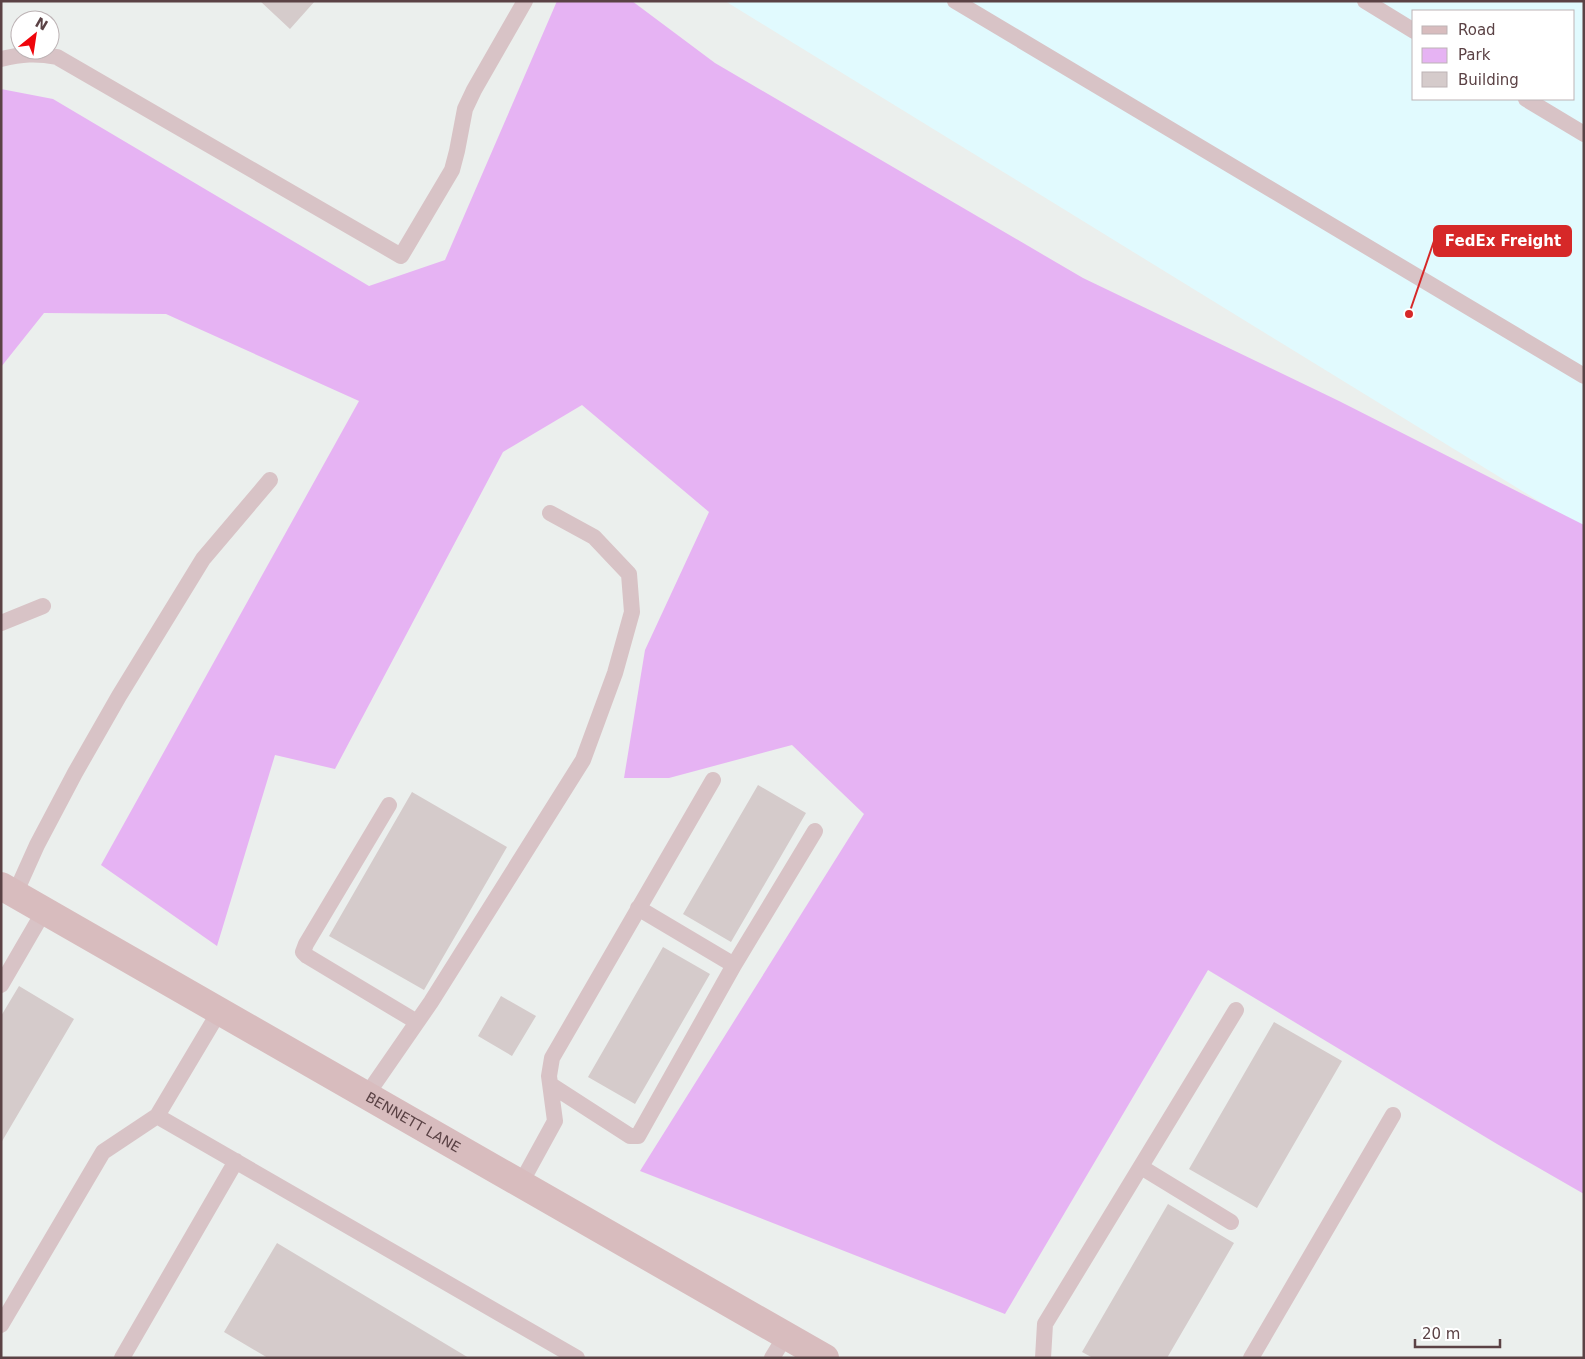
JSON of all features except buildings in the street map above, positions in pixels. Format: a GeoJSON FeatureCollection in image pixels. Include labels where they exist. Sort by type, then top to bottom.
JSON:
{"type":"FeatureCollection","features":[{"type":"Feature","properties":{"kind":"street","name":"BENNETT LANE"},"geometry":{"type":"LineString","coordinates":[[8,890],[825,1358]]}},
{"type":"Feature","properties":{"kind":"lane"},"geometry":{"type":"LineString","coordinates":[[1,59],[38,53],[57,56],[401,256],[452,170],[465,108],[524,1]]}},
{"type":"Feature","properties":{"kind":"lane"},"geometry":{"type":"LineString","coordinates":[[955,1],[1584,376]]}},
{"type":"Feature","properties":{"kind":"lane"},"geometry":{"type":"LineString","coordinates":[[1365,1],[1412,30]]}},
{"type":"Feature","properties":{"kind":"lane"},"geometry":{"type":"LineString","coordinates":[[1528,100],[1584,134]]}},
{"type":"Feature","properties":{"kind":"lane"},"geometry":{"type":"LineString","coordinates":[[8,890],[37,845],[118,696],[203,559],[270,480]]}},
{"type":"Feature","properties":{"kind":"lane"},"geometry":{"type":"LineString","coordinates":[[366,1096],[417,1022],[583,760],[616,673],[632,612],[629,574],[594,537],[550,513]]}},
{"type":"Feature","properties":{"kind":"lane"},"geometry":{"type":"LineString","coordinates":[[1,623],[43,606]]}},
{"type":"Feature","properties":{"kind":"lane"},"geometry":{"type":"LineString","coordinates":[[520,1183],[555,1121],[549,1076],[552,1058],[713,780]]}},
{"type":"Feature","properties":{"kind":"lane"},"geometry":{"type":"LineString","coordinates":[[389,805],[303,952],[417,1022]]}},
{"type":"Feature","properties":{"kind":"lane"},"geometry":{"type":"LineString","coordinates":[[551,1085],[630,1136],[638,1136],[734,965],[815,831]]}},
{"type":"Feature","properties":{"kind":"lane"},"geometry":{"type":"LineString","coordinates":[[638,908],[734,965]]}},
{"type":"Feature","properties":{"kind":"lane"},"geometry":{"type":"LineString","coordinates":[[1,985],[44,911]]}},
{"type":"Feature","properties":{"kind":"lane"},"geometry":{"type":"LineString","coordinates":[[1043,1358],[1045,1324],[1236,1010]]}},
{"type":"Feature","properties":{"kind":"lane"},"geometry":{"type":"LineString","coordinates":[[1,1325],[103,1152],[157,1116],[220,1012]]}},
{"type":"Feature","properties":{"kind":"lane"},"geometry":{"type":"LineString","coordinates":[[1251,1358],[1393,1115]]}},
{"type":"Feature","properties":{"kind":"lane"},"geometry":{"type":"LineString","coordinates":[[157,1116],[577,1358]]}},
{"type":"Feature","properties":{"kind":"lane"},"geometry":{"type":"LineString","coordinates":[[122,1358],[236,1161]]}},
{"type":"Feature","properties":{"kind":"lane"},"geometry":{"type":"LineString","coordinates":[[1141,1166],[1231,1222]]}},
{"type":"Feature","properties":{"kind":"lane"},"geometry":{"type":"LineString","coordinates":[[772,1358],[786,1335]]}},
{"type":"Feature","properties":{"kind":"shaded area"},"geometry":{"type":"Polygon","coordinates":[[[725,1],[1584,1],[1584,529],[725,1]]]}},
{"type":"Feature","properties":{"kind":"green space"},"geometry":{"type":"Polygon","coordinates":[[[557,1],[632,1],[715,63],[1083,278],[1339,401],[1584,525],[1584,1194],[1497,1144],[1208,970],[1005,1314],[640,1171],[864,814],[792,745],[669,778],[624,778],[645,650],[709,512],[582,405],[503,452],[335,769],[275,755],[217,946],[101,865],[359,401],[166,314],[44,313],[1,367],[1,89],[53,99],[369,286],[445,260],[557,1]]]}},
{"type":"Feature","properties":{"kind":"place","name":"FedEx Freight"},"geometry":{"type":"Point","coordinates":[1409,314]}}]}
